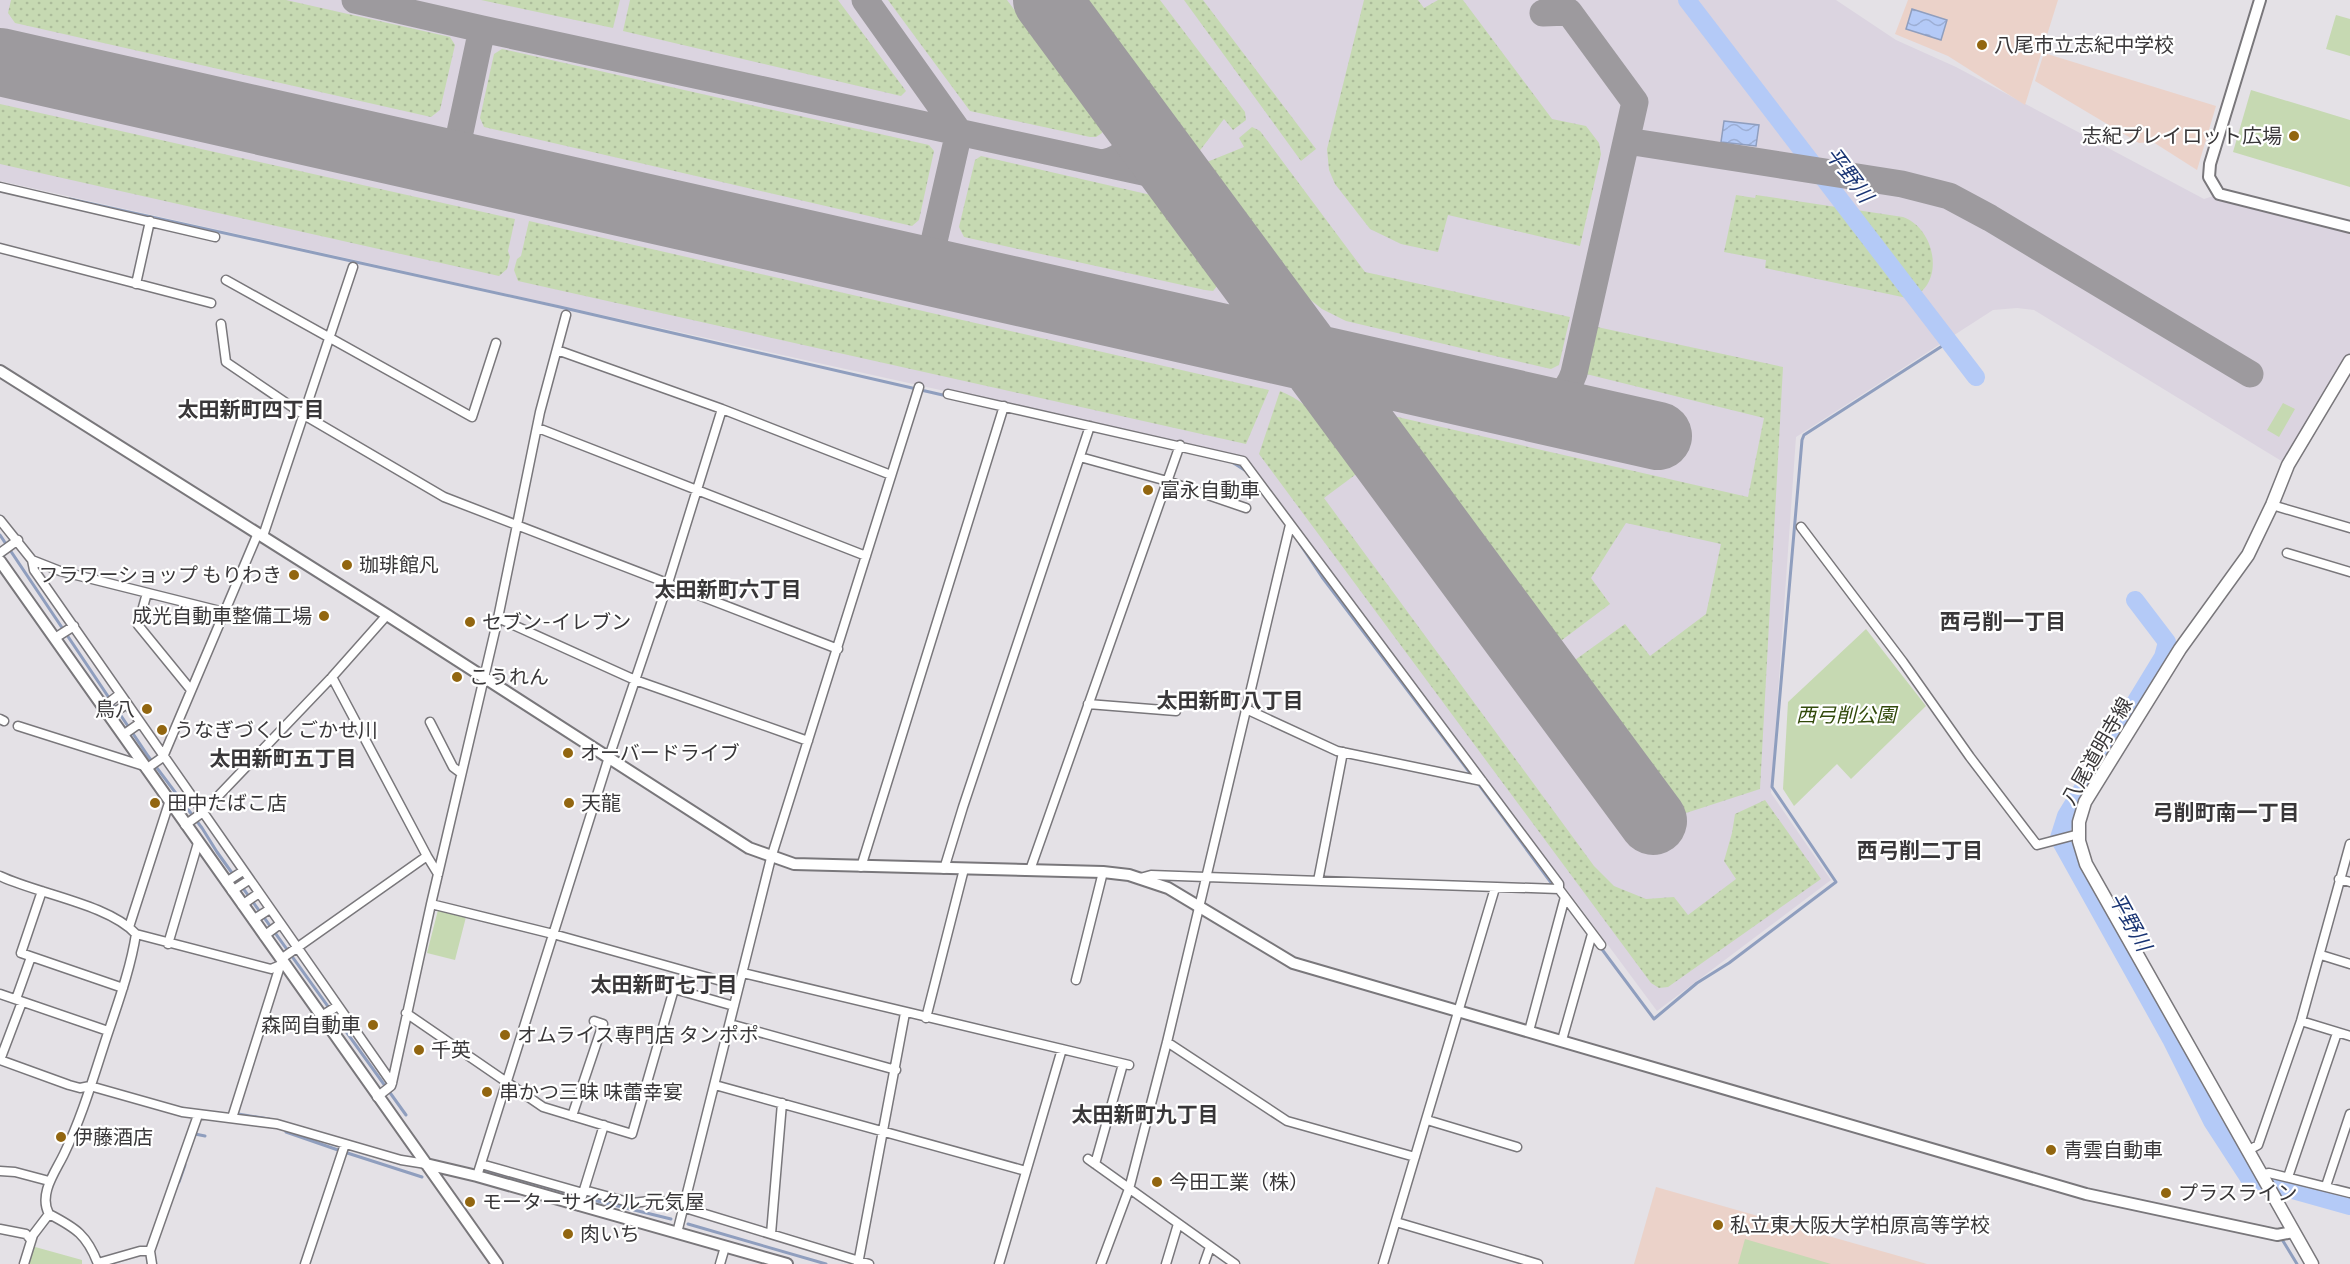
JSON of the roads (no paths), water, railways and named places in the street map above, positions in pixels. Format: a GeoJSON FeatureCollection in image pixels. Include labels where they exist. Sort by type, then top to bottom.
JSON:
{"type":"FeatureCollection","features":[{"type":"Feature","properties":{"kind":"main road","name":"八尾道明寺線"},"geometry":{"type":"LineString","coordinates":[[2312,1264],[2086,864],[2079,841],[2079,822],[2085,802],[2180,649],[2258,538],[2288,465],[2350,363]]}},
{"type":"Feature","properties":{"kind":"street"},"geometry":{"type":"LineString","coordinates":[[2260,0],[2210,164],[2209,177],[2219,194],[2350,226]]}},
{"type":"Feature","properties":{"kind":"street"},"geometry":{"type":"LineString","coordinates":[[0,187],[215,237]]}},
{"type":"Feature","properties":{"kind":"street"},"geometry":{"type":"LineString","coordinates":[[136,284],[150,221]]}},
{"type":"Feature","properties":{"kind":"street"},"geometry":{"type":"LineString","coordinates":[[0,248],[211,303]]}},
{"type":"Feature","properties":{"kind":"street"},"geometry":{"type":"LineString","coordinates":[[18,726],[147,767],[163,757],[224,612],[260,534],[304,415],[353,267]]}},
{"type":"Feature","properties":{"kind":"street"},"geometry":{"type":"LineString","coordinates":[[226,280],[472,417],[496,343]]}},
{"type":"Feature","properties":{"kind":"street"},"geometry":{"type":"LineString","coordinates":[[386,1089],[406,1013],[498,618],[538,428],[566,315]]}},
{"type":"Feature","properties":{"kind":"street"},"geometry":{"type":"LineString","coordinates":[[221,324],[226,362],[304,415],[444,497],[837,650]]}},
{"type":"Feature","properties":{"kind":"street"},"geometry":{"type":"LineString","coordinates":[[557,350],[722,409],[891,475]]}},
{"type":"Feature","properties":{"kind":"street"},"geometry":{"type":"LineString","coordinates":[[0,371],[260,534],[749,848],[771,858],[794,864],[1103,872],[1140,878],[1168,888],[1293,963],[2086,1194],[2277,1235],[2293,1232]]}},
{"type":"Feature","properties":{"kind":"street"},"geometry":{"type":"LineString","coordinates":[[677,1233],[771,858],[919,387]]}},
{"type":"Feature","properties":{"kind":"street"},"geometry":{"type":"LineString","coordinates":[[948,394],[1243,460],[1559,884],[1565,897],[1601,945]]}},
{"type":"Feature","properties":{"kind":"street"},"geometry":{"type":"LineString","coordinates":[[861,867],[1004,406]]}},
{"type":"Feature","properties":{"kind":"street"},"geometry":{"type":"LineString","coordinates":[[477,1176],[505,1081],[609,757],[668,583],[722,409]]}},
{"type":"Feature","properties":{"kind":"street"},"geometry":{"type":"LineString","coordinates":[[944,868],[1090,426]]}},
{"type":"Feature","properties":{"kind":"street"},"geometry":{"type":"LineString","coordinates":[[538,428],[866,556]]}},
{"type":"Feature","properties":{"kind":"street"},"geometry":{"type":"LineString","coordinates":[[1030,870],[1180,445]]}},
{"type":"Feature","properties":{"kind":"street"},"geometry":{"type":"LineString","coordinates":[[1080,457],[1167,481],[1246,508]]}},
{"type":"Feature","properties":{"kind":"street"},"geometry":{"type":"LineString","coordinates":[[2272,505],[2350,528]]}},
{"type":"Feature","properties":{"kind":"street"},"geometry":{"type":"LineString","coordinates":[[0,520],[32,560],[34,570],[297,947],[343,1016],[426,1164],[497,1264]]}},
{"type":"Feature","properties":{"kind":"street"},"geometry":{"type":"LineString","coordinates":[[1101,1264],[1129,1189],[1167,1042],[1290,525]]}},
{"type":"Feature","properties":{"kind":"street"},"geometry":{"type":"LineString","coordinates":[[1801,527],[2037,845],[2079,834]]}},
{"type":"Feature","properties":{"kind":"street"},"geometry":{"type":"LineString","coordinates":[[3,551],[18,540]]}},
{"type":"Feature","properties":{"kind":"street"},"geometry":{"type":"LineString","coordinates":[[2287,553],[2350,572]]}},
{"type":"Feature","properties":{"kind":"street"},"geometry":{"type":"LineString","coordinates":[[32,560],[60,571],[224,612]]}},
{"type":"Feature","properties":{"kind":"street"},"geometry":{"type":"LineString","coordinates":[[0,561],[59,636],[126,733],[169,803],[188,822],[198,843],[245,902],[283,961],[331,1025],[386,1089]]}},
{"type":"Feature","properties":{"kind":"street"},"geometry":{"type":"LineString","coordinates":[[147,593],[138,625],[191,690]]}},
{"type":"Feature","properties":{"kind":"street"},"geometry":{"type":"LineString","coordinates":[[188,822],[203,812],[332,677],[387,615]]}},
{"type":"Feature","properties":{"kind":"street"},"geometry":{"type":"LineString","coordinates":[[498,618],[635,680],[808,741]]}},
{"type":"Feature","properties":{"kind":"street"},"geometry":{"type":"LineString","coordinates":[[59,636],[74,626]]}},
{"type":"Feature","properties":{"kind":"street"},"geometry":{"type":"LineString","coordinates":[[332,677],[438,874]]}},
{"type":"Feature","properties":{"kind":"street"},"geometry":{"type":"LineString","coordinates":[[109,709],[120,694]]}},
{"type":"Feature","properties":{"kind":"street"},"geometry":{"type":"LineString","coordinates":[[109,709],[127,704]]}},
{"type":"Feature","properties":{"kind":"street"},"geometry":{"type":"LineString","coordinates":[[1088,704],[1176,711]]}},
{"type":"Feature","properties":{"kind":"street"},"geometry":{"type":"LineString","coordinates":[[1246,709],[1343,752],[1482,781]]}},
{"type":"Feature","properties":{"kind":"street"},"geometry":{"type":"LineString","coordinates":[[430,722],[453,767],[461,773]]}},
{"type":"Feature","properties":{"kind":"street"},"geometry":{"type":"LineString","coordinates":[[126,733],[140,723]]}},
{"type":"Feature","properties":{"kind":"street"},"geometry":{"type":"LineString","coordinates":[[1318,881],[1343,752]]}},
{"type":"Feature","properties":{"kind":"street"},"geometry":{"type":"LineString","coordinates":[[129,927],[169,803]]}},
{"type":"Feature","properties":{"kind":"street"},"geometry":{"type":"LineString","coordinates":[[168,944],[198,843]]}},
{"type":"Feature","properties":{"kind":"street"},"geometry":{"type":"LineString","coordinates":[[2247,1151],[2258,1145],[2301,1021],[2350,844]]}},
{"type":"Feature","properties":{"kind":"street"},"geometry":{"type":"LineString","coordinates":[[0,876],[65,898],[129,927],[136,934],[271,969],[297,947],[427,856]]}},
{"type":"Feature","properties":{"kind":"street"},"geometry":{"type":"LineString","coordinates":[[926,1018],[964,869]]}},
{"type":"Feature","properties":{"kind":"street"},"geometry":{"type":"LineString","coordinates":[[232,885],[243,871]]}},
{"type":"Feature","properties":{"kind":"street"},"geometry":{"type":"LineString","coordinates":[[1076,980],[1103,872]]}},
{"type":"Feature","properties":{"kind":"street"},"geometry":{"type":"LineString","coordinates":[[1140,878],[1151,875],[1206,876],[1495,888],[1559,888]]}},
{"type":"Feature","properties":{"kind":"street"},"geometry":{"type":"LineString","coordinates":[[2339,879],[2350,882]]}},
{"type":"Feature","properties":{"kind":"street"},"geometry":{"type":"LineString","coordinates":[[232,885],[249,880]]}},
{"type":"Feature","properties":{"kind":"street"},"geometry":{"type":"LineString","coordinates":[[1383,1264],[1495,888]]}},
{"type":"Feature","properties":{"kind":"street"},"geometry":{"type":"LineString","coordinates":[[42,891],[21,953],[123,988]]}},
{"type":"Feature","properties":{"kind":"street"},"geometry":{"type":"LineString","coordinates":[[245,902],[259,893]]}},
{"type":"Feature","properties":{"kind":"street"},"geometry":{"type":"LineString","coordinates":[[1529,1031],[1565,897]]}},
{"type":"Feature","properties":{"kind":"street"},"geometry":{"type":"LineString","coordinates":[[431,904],[553,934],[739,986]]}},
{"type":"Feature","properties":{"kind":"street"},"geometry":{"type":"LineString","coordinates":[[256,918],[270,909]]}},
{"type":"Feature","properties":{"kind":"street"},"geometry":{"type":"LineString","coordinates":[[267,934],[280,924]]}},
{"type":"Feature","properties":{"kind":"street"},"geometry":{"type":"LineString","coordinates":[[136,934],[123,988],[75,1128],[49,1181],[46,1202],[49,1214],[85,1236],[98,1264],[140,1251],[150,1251]]}},
{"type":"Feature","properties":{"kind":"street"},"geometry":{"type":"LineString","coordinates":[[1562,1040],[1592,934]]}},
{"type":"Feature","properties":{"kind":"street"},"geometry":{"type":"LineString","coordinates":[[2321,955],[2350,964]]}},
{"type":"Feature","properties":{"kind":"street"},"geometry":{"type":"LineString","coordinates":[[31,957],[0,1060],[80,1088],[90,1086],[198,1115],[277,1124],[343,1149],[477,1176],[787,1264]]}},
{"type":"Feature","properties":{"kind":"street"},"geometry":{"type":"LineString","coordinates":[[232,1118],[283,961]]}},
{"type":"Feature","properties":{"kind":"street"},"geometry":{"type":"LineString","coordinates":[[742,973],[1126,1064],[1092,1162],[1235,1264]]}},
{"type":"Feature","properties":{"kind":"street"},"geometry":{"type":"LineString","coordinates":[[406,1013],[543,1107],[632,1134],[674,989],[734,1006]]}},
{"type":"Feature","properties":{"kind":"street"},"geometry":{"type":"LineString","coordinates":[[0,994],[108,1031]]}},
{"type":"Feature","properties":{"kind":"street"},"geometry":{"type":"LineString","coordinates":[[324,1015],[336,1006]]}},
{"type":"Feature","properties":{"kind":"street"},"geometry":{"type":"LineString","coordinates":[[858,1262],[905,1013]]}},
{"type":"Feature","properties":{"kind":"street"},"geometry":{"type":"LineString","coordinates":[[331,1025],[343,1016]]}},
{"type":"Feature","properties":{"kind":"street"},"geometry":{"type":"LineString","coordinates":[[572,1116],[603,1024],[594,1021]]}},
{"type":"Feature","properties":{"kind":"street"},"geometry":{"type":"LineString","coordinates":[[2301,1021],[2350,1036]]}},
{"type":"Feature","properties":{"kind":"street"},"geometry":{"type":"LineString","coordinates":[[730,1024],[896,1070]]}},
{"type":"Feature","properties":{"kind":"street"},"geometry":{"type":"LineString","coordinates":[[2288,1177],[2337,1033]]}},
{"type":"Feature","properties":{"kind":"street"},"geometry":{"type":"LineString","coordinates":[[1167,1042],[1287,1121],[1415,1157]]}},
{"type":"Feature","properties":{"kind":"street"},"geometry":{"type":"LineString","coordinates":[[999,1264],[1062,1049]]}},
{"type":"Feature","properties":{"kind":"street"},"geometry":{"type":"LineString","coordinates":[[715,1085],[1026,1171]]}},
{"type":"Feature","properties":{"kind":"street"},"geometry":{"type":"LineString","coordinates":[[771,1234],[782,1104]]}},
{"type":"Feature","properties":{"kind":"street"},"geometry":{"type":"LineString","coordinates":[[2326,1186],[2346,1139],[2350,1114]]}},
{"type":"Feature","properties":{"kind":"street"},"geometry":{"type":"LineString","coordinates":[[152,1264],[150,1251],[198,1115]]}},
{"type":"Feature","properties":{"kind":"street"},"geometry":{"type":"LineString","coordinates":[[1427,1120],[1517,1147]]}},
{"type":"Feature","properties":{"kind":"street"},"geometry":{"type":"LineString","coordinates":[[579,1206],[604,1125]]}},
{"type":"Feature","properties":{"kind":"street"},"geometry":{"type":"LineString","coordinates":[[305,1264],[343,1149]]}},
{"type":"Feature","properties":{"kind":"street"},"geometry":{"type":"LineString","coordinates":[[481,1164],[632,1203],[659,1200],[869,1264]]}},
{"type":"Feature","properties":{"kind":"street"},"geometry":{"type":"LineString","coordinates":[[0,1171],[15,1172],[49,1181]]}},
{"type":"Feature","properties":{"kind":"street"},"geometry":{"type":"LineString","coordinates":[[2263,1174],[2288,1177],[2350,1193]]}},
{"type":"Feature","properties":{"kind":"street"},"geometry":{"type":"LineString","coordinates":[[24,1264],[31,1240],[49,1214]]}},
{"type":"Feature","properties":{"kind":"street"},"geometry":{"type":"LineString","coordinates":[[1396,1222],[1538,1264]]}},
{"type":"Feature","properties":{"kind":"street"},"geometry":{"type":"LineString","coordinates":[[1166,1264],[1178,1224]]}},
{"type":"Feature","properties":{"kind":"street"},"geometry":{"type":"LineString","coordinates":[[0,1229],[26,1234],[31,1240]]}},
{"type":"Feature","properties":{"kind":"street"},"geometry":{"type":"LineString","coordinates":[[1204,1264],[1210,1246]]}},
{"type":"Feature","properties":{"kind":"street"},"geometry":{"type":"LineString","coordinates":[[720,1264],[725,1247]]}},
{"type":"Feature","properties":{"kind":"water"},"geometry":{"type":"Polygon","coordinates":[[[1912,9],[1947,20],[1941,40],[1906,29],[1912,9]]]}},
{"type":"Feature","properties":{"kind":"water"},"geometry":{"type":"Polygon","coordinates":[[[1724,121],[1759,125],[1756,146],[1721,142],[1724,121]]]}},
{"type":"Feature","properties":{"kind":"waterway","name":"平野川"},"geometry":{"type":"LineString","coordinates":[[1687,0],[1976,377]]}},
{"type":"Feature","properties":{"kind":"waterway"},"geometry":{"type":"LineString","coordinates":[[70,199],[560,307],[947,396]]}},
{"type":"Feature","properties":{"kind":"waterway"},"geometry":{"type":"LineString","coordinates":[[1601,948],[1654,1019],[1697,983],[1729,963],[1836,882],[1772,787],[1802,440],[1804,435],[1950,341]]}},
{"type":"Feature","properties":{"kind":"waterway"},"geometry":{"type":"LineString","coordinates":[[1232,462],[1246,471]]}},
{"type":"Feature","properties":{"kind":"waterway"},"geometry":{"type":"LineString","coordinates":[[0,535],[148,756],[202,828],[406,1115]]}},
{"type":"Feature","properties":{"kind":"waterway"},"geometry":{"type":"LineString","coordinates":[[1300,544],[1322,577],[1473,777]]}},
{"type":"Feature","properties":{"kind":"waterway","name":"平野川"},"geometry":{"type":"LineString","coordinates":[[2135,600],[2167,642],[2163,657],[2066,816],[2059,838],[2171,1039],[2212,1121],[2249,1178],[2350,1206]]}},
{"type":"Feature","properties":{"kind":"waterway"},"geometry":{"type":"LineString","coordinates":[[1477,782],[1555,888]]}},
{"type":"Feature","properties":{"kind":"waterway"},"geometry":{"type":"LineString","coordinates":[[238,1114],[269,1119]]}},
{"type":"Feature","properties":{"kind":"waterway"},"geometry":{"type":"LineString","coordinates":[[286,1132],[422,1177]]}},
{"type":"Feature","properties":{"kind":"waterway"},"geometry":{"type":"LineString","coordinates":[[194,1136],[195,1134],[205,1136]]}},
{"type":"Feature","properties":{"kind":"waterway"},"geometry":{"type":"LineString","coordinates":[[179,1182],[185,1165]]}},
{"type":"Feature","properties":{"kind":"waterway"},"geometry":{"type":"LineString","coordinates":[[485,1170],[568,1193]]}},
{"type":"Feature","properties":{"kind":"waterway","name":"平野川"},"geometry":{"type":"LineString","coordinates":[[2249,1178],[2252,1181]]}},
{"type":"Feature","properties":{"kind":"waterway"},"geometry":{"type":"LineString","coordinates":[[589,1199],[671,1219]]}},
{"type":"Feature","properties":{"kind":"waterway"},"geometry":{"type":"LineString","coordinates":[[688,1224],[826,1264]]}},
{"type":"Feature","properties":{"kind":"waterway"},"geometry":{"type":"LineString","coordinates":[[2283,1241],[2297,1264]]}},
{"type":"Feature","properties":{"kind":"place","name":"八尾市立志紀中学校"},"geometry":{"type":"Point","coordinates":[1982,45]}},
{"type":"Feature","properties":{"kind":"place","name":"志紀プレイロット広場"},"geometry":{"type":"Point","coordinates":[2294,136]}},
{"type":"Feature","properties":{"kind":"place","name":"富永自動車"},"geometry":{"type":"Point","coordinates":[1148,490]}},
{"type":"Feature","properties":{"kind":"place","name":"珈琲館凡"},"geometry":{"type":"Point","coordinates":[347,565]}},
{"type":"Feature","properties":{"kind":"place","name":"フラワーショップ もりわき"},"geometry":{"type":"Point","coordinates":[294,575]}},
{"type":"Feature","properties":{"kind":"place","name":"成光自動車整備工場"},"geometry":{"type":"Point","coordinates":[324,616]}},
{"type":"Feature","properties":{"kind":"place","name":"セブン-イレブン"},"geometry":{"type":"Point","coordinates":[470,622]}},
{"type":"Feature","properties":{"kind":"place","name":"こうれん"},"geometry":{"type":"Point","coordinates":[457,677]}},
{"type":"Feature","properties":{"kind":"place","name":"鳥八"},"geometry":{"type":"Point","coordinates":[147,709]}},
{"type":"Feature","properties":{"kind":"place","name":"うなぎづくし ごかせ川"},"geometry":{"type":"Point","coordinates":[162,730]}},
{"type":"Feature","properties":{"kind":"place","name":"オーバードライブ"},"geometry":{"type":"Point","coordinates":[568,753]}},
{"type":"Feature","properties":{"kind":"place","name":"田中たばこ店"},"geometry":{"type":"Point","coordinates":[155,803]}},
{"type":"Feature","properties":{"kind":"place","name":"天龍"},"geometry":{"type":"Point","coordinates":[569,803]}},
{"type":"Feature","properties":{"kind":"place","name":"森岡自動車"},"geometry":{"type":"Point","coordinates":[373,1025]}},
{"type":"Feature","properties":{"kind":"place","name":"オムライス専門店 タンポポ"},"geometry":{"type":"Point","coordinates":[505,1035]}},
{"type":"Feature","properties":{"kind":"place","name":"千英"},"geometry":{"type":"Point","coordinates":[419,1050]}},
{"type":"Feature","properties":{"kind":"place","name":"串かつ三昧 味蕾幸宴"},"geometry":{"type":"Point","coordinates":[487,1092]}},
{"type":"Feature","properties":{"kind":"place","name":"伊藤酒店"},"geometry":{"type":"Point","coordinates":[61,1137]}},
{"type":"Feature","properties":{"kind":"place","name":"青雲自動車"},"geometry":{"type":"Point","coordinates":[2051,1150]}},
{"type":"Feature","properties":{"kind":"place","name":"今田工業（株）"},"geometry":{"type":"Point","coordinates":[1157,1182]}},
{"type":"Feature","properties":{"kind":"place","name":"プラスライン"},"geometry":{"type":"Point","coordinates":[2166,1193]}},
{"type":"Feature","properties":{"kind":"place","name":"モーターサイクル 元気屋"},"geometry":{"type":"Point","coordinates":[470,1202]}},
{"type":"Feature","properties":{"kind":"place","name":"私立東大阪大学柏原高等学校"},"geometry":{"type":"Point","coordinates":[1718,1225]}},
{"type":"Feature","properties":{"kind":"place","name":"肉いち"},"geometry":{"type":"Point","coordinates":[568,1234]}},
{"type":"Feature","properties":{"kind":"district","name":"太田新町四丁目"},"geometry":{"type":"Point","coordinates":[251,410]}},
{"type":"Feature","properties":{"kind":"district","name":"太田新町六丁目"},"geometry":{"type":"Point","coordinates":[728,590]}},
{"type":"Feature","properties":{"kind":"district","name":"西弓削一丁目"},"geometry":{"type":"Point","coordinates":[2003,622]}},
{"type":"Feature","properties":{"kind":"district","name":"太田新町八丁目"},"geometry":{"type":"Point","coordinates":[1230,701]}},
{"type":"Feature","properties":{"kind":"district","name":"太田新町五丁目"},"geometry":{"type":"Point","coordinates":[283,759]}},
{"type":"Feature","properties":{"kind":"district","name":"弓削町南一丁目"},"geometry":{"type":"Point","coordinates":[2226,813]}},
{"type":"Feature","properties":{"kind":"district","name":"西弓削二丁目"},"geometry":{"type":"Point","coordinates":[1920,851]}},
{"type":"Feature","properties":{"kind":"district","name":"太田新町七丁目"},"geometry":{"type":"Point","coordinates":[664,985]}},
{"type":"Feature","properties":{"kind":"district","name":"太田新町九丁目"},"geometry":{"type":"Point","coordinates":[1145,1115]}},
{"type":"Feature","properties":{"kind":"park label","name":"西弓削公園"},"geometry":{"type":"Point","coordinates":[1846,715]}}]}
